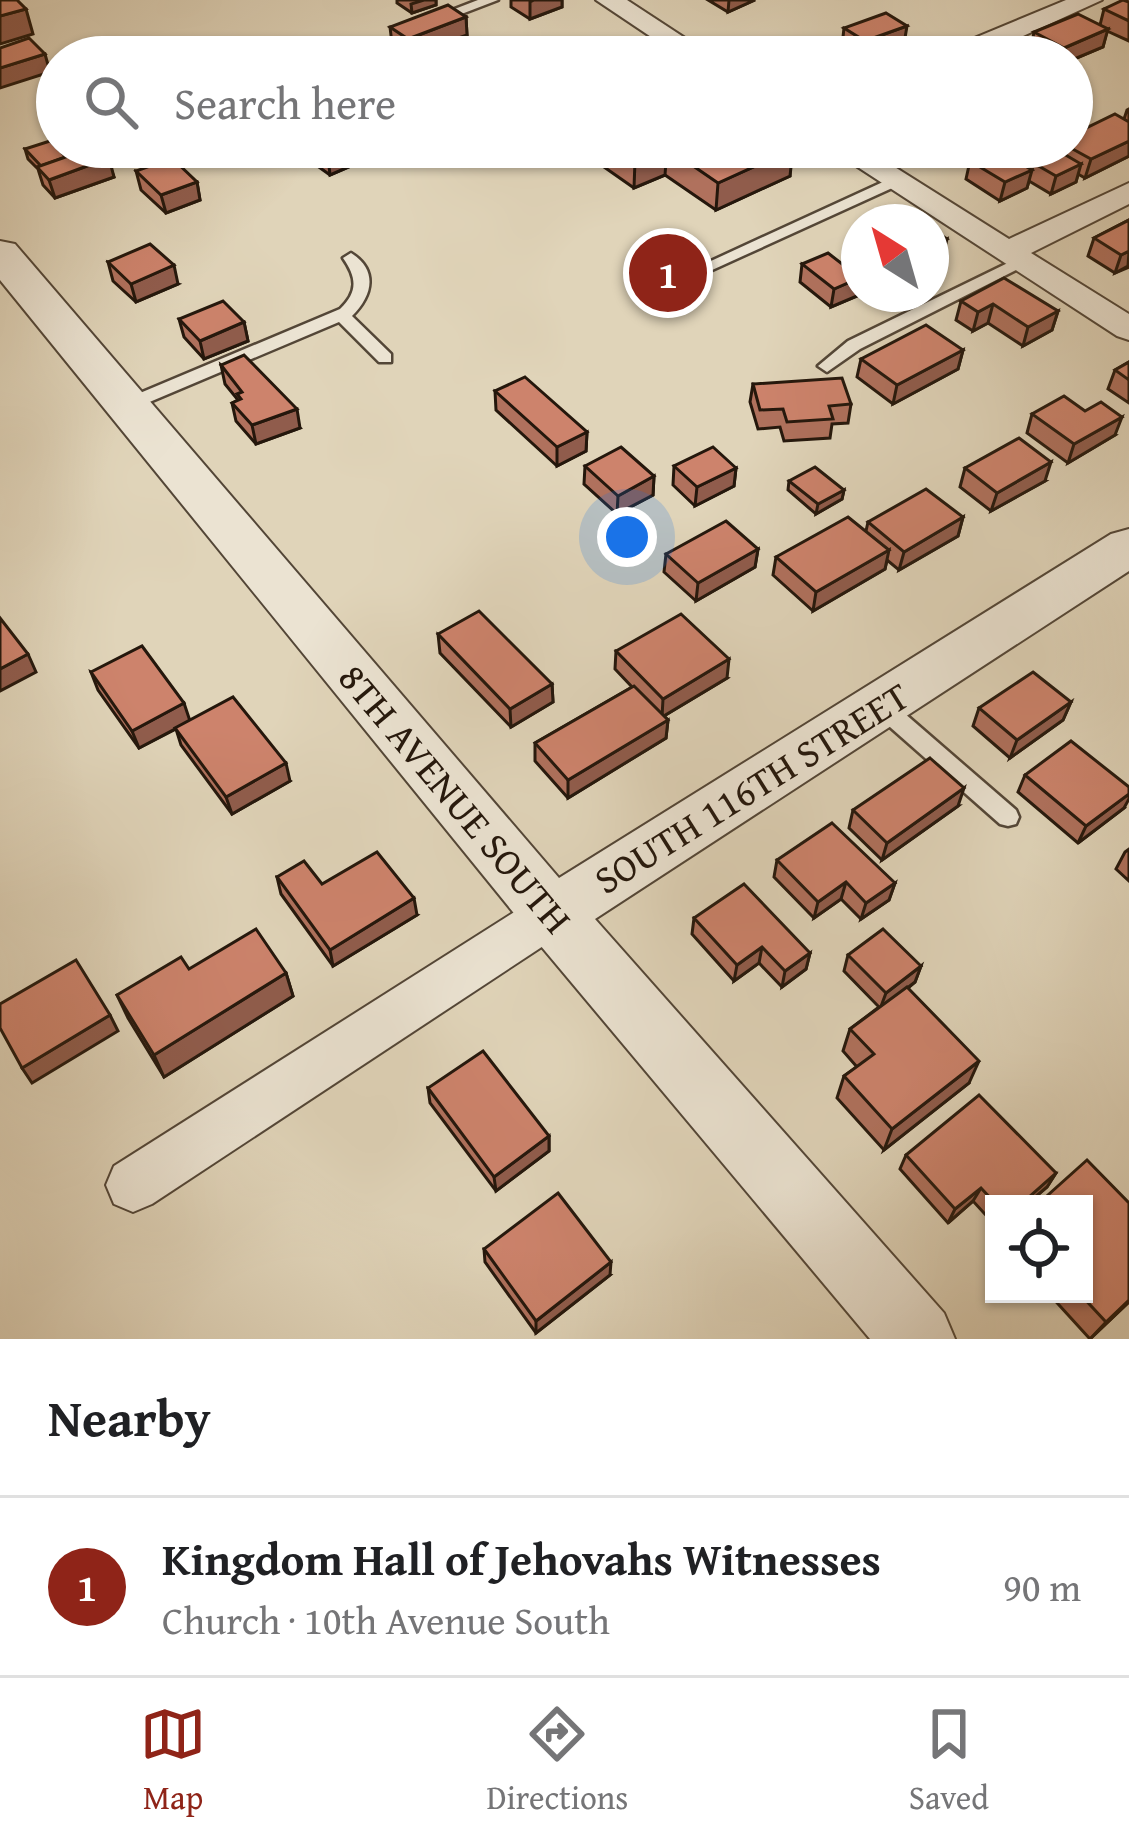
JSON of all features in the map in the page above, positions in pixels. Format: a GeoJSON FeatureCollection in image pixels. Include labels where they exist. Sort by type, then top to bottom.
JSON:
{"type":"FeatureCollection","features":[{"type":"Feature","properties":{"kind":"street"},"geometry":{"type":"LineString","coordinates":[[609,0],[666,36]]}},
{"type":"Feature","properties":{"kind":"street"},"geometry":{"type":"LineString","coordinates":[[1003,36],[1089,0]]}},
{"type":"Feature","properties":{"kind":"street"},"geometry":{"type":"LineString","coordinates":[[875,168],[1129,329]]}},
{"type":"Feature","properties":{"kind":"street"},"geometry":{"type":"LineString","coordinates":[[1015,257],[1129,192]]}},
{"type":"Feature","properties":{"kind":"street","name":"8TH AVENUE SOUTH"},"geometry":{"type":"LineString","coordinates":[[0,253],[552,914],[918,1339]]}},
{"type":"Feature","properties":{"kind":"street","name":"SOUTH 116TH STREET"},"geometry":{"type":"LineString","coordinates":[[133,1185],[1129,548]]}},
{"type":"Feature","properties":{"kind":"lane"},"geometry":{"type":"LineString","coordinates":[[426,23],[491,0]]}},
{"type":"Feature","properties":{"kind":"lane"},"geometry":{"type":"LineString","coordinates":[[670,283],[896,181]]}},
{"type":"Feature","properties":{"kind":"lane"},"geometry":{"type":"LineString","coordinates":[[827,366],[854,345],[1015,257]]}},
{"type":"Feature","properties":{"kind":"lane"},"geometry":{"type":"LineString","coordinates":[[127,405],[341,315],[362,297],[365,286],[363,272],[352,258]]}},
{"type":"Feature","properties":{"kind":"lane"},"geometry":{"type":"LineString","coordinates":[[341,315],[385,358]]}},
{"type":"Feature","properties":{"kind":"lane"},"geometry":{"type":"LineString","coordinates":[[880,705],[1008,817]]}},
{"type":"Feature","properties":{"kind":"building"},"geometry":{"type":"Polygon","coordinates":[[[0,0],[17,0],[26,9],[0,16],[0,0]]]}},
{"type":"Feature","properties":{"kind":"building"},"geometry":{"type":"Polygon","coordinates":[[[1129,2],[1129,21],[1104,9],[1129,2]]]}},
{"type":"Feature","properties":{"kind":"building"},"geometry":{"type":"Polygon","coordinates":[[[448,5],[466,17],[416,36],[404,36],[390,27],[448,5]]]}},
{"type":"Feature","properties":{"kind":"building"},"geometry":{"type":"Polygon","coordinates":[[[886,13],[907,26],[879,36],[857,36],[844,28],[886,13]]]}},
{"type":"Feature","properties":{"kind":"building"},"geometry":{"type":"Polygon","coordinates":[[[1078,14],[1108,29],[1092,36],[1034,32],[1078,14]]]}},
{"type":"Feature","properties":{"kind":"building"},"geometry":{"type":"Polygon","coordinates":[[[29,38],[36,45],[36,57],[0,68],[0,48],[29,38]]]}},
{"type":"Feature","properties":{"kind":"building"},"geometry":{"type":"Polygon","coordinates":[[[1115,114],[1129,122],[1129,141],[1093,158],[1093,125],[1115,114]]]}},
{"type":"Feature","properties":{"kind":"building"},"geometry":{"type":"Polygon","coordinates":[[[38,168],[82,168],[49,180],[38,168]]]}},
{"type":"Feature","properties":{"kind":"building"},"geometry":{"type":"Polygon","coordinates":[[[182,168],[197,182],[161,195],[136,171],[182,168]]]}},
{"type":"Feature","properties":{"kind":"building"},"geometry":{"type":"Polygon","coordinates":[[[696,168],[751,168],[718,183],[696,168]]]}},
{"type":"Feature","properties":{"kind":"building"},"geometry":{"type":"Polygon","coordinates":[[[982,168],[1032,170],[1005,182],[982,168]]]}},
{"type":"Feature","properties":{"kind":"building"},"geometry":{"type":"Polygon","coordinates":[[[1042,168],[1073,168],[1056,176],[1042,168]]]}},
{"type":"Feature","properties":{"kind":"building"},"geometry":{"type":"Polygon","coordinates":[[[1129,220],[1129,251],[1121,255],[1094,238],[1129,220]]]}},
{"type":"Feature","properties":{"kind":"building"},"geometry":{"type":"Polygon","coordinates":[[[150,244],[174,265],[131,284],[108,262],[150,244]]]}},
{"type":"Feature","properties":{"kind":"building"},"geometry":{"type":"Polygon","coordinates":[[[828,253],[841,263],[841,286],[834,289],[802,264],[828,253]]]}},
{"type":"Feature","properties":{"kind":"building"},"geometry":{"type":"Polygon","coordinates":[[[1004,278],[1058,311],[1028,327],[993,304],[978,312],[961,301],[1004,278]]]}},
{"type":"Feature","properties":{"kind":"building"},"geometry":{"type":"Polygon","coordinates":[[[223,301],[244,322],[200,341],[179,319],[223,301]]]}},
{"type":"Feature","properties":{"kind":"building"},"geometry":{"type":"Polygon","coordinates":[[[926,325],[963,350],[897,385],[861,359],[926,325]]]}},
{"type":"Feature","properties":{"kind":"building"},"geometry":{"type":"Polygon","coordinates":[[[244,355],[297,409],[252,425],[232,403],[241,399],[237,394],[242,392],[221,365],[244,355]]]}},
{"type":"Feature","properties":{"kind":"building"},"geometry":{"type":"Polygon","coordinates":[[[1129,362],[1129,380],[1115,370],[1129,362]]]}},
{"type":"Feature","properties":{"kind":"building"},"geometry":{"type":"Polygon","coordinates":[[[525,377],[587,432],[557,447],[495,391],[525,377]]]}},
{"type":"Feature","properties":{"kind":"building"},"geometry":{"type":"Polygon","coordinates":[[[842,378],[851,404],[829,406],[833,419],[787,422],[783,409],[760,410],[753,384],[842,378]]]}},
{"type":"Feature","properties":{"kind":"building"},"geometry":{"type":"Polygon","coordinates":[[[1064,396],[1085,411],[1101,402],[1122,417],[1074,444],[1032,414],[1064,396]]]}},
{"type":"Feature","properties":{"kind":"building"},"geometry":{"type":"Polygon","coordinates":[[[1019,438],[1051,462],[997,493],[965,468],[1019,438]]]}},
{"type":"Feature","properties":{"kind":"building"},"geometry":{"type":"Polygon","coordinates":[[[621,447],[654,476],[618,496],[585,466],[621,447]]]}},
{"type":"Feature","properties":{"kind":"building"},"geometry":{"type":"Polygon","coordinates":[[[713,447],[736,468],[697,487],[674,466],[713,447]]]}},
{"type":"Feature","properties":{"kind":"building"},"geometry":{"type":"Polygon","coordinates":[[[815,467],[844,490],[818,504],[789,481],[815,467]]]}},
{"type":"Feature","properties":{"kind":"building"},"geometry":{"type":"Polygon","coordinates":[[[926,489],[963,517],[904,552],[868,522],[926,489]]]}},
{"type":"Feature","properties":{"kind":"building"},"geometry":{"type":"Polygon","coordinates":[[[848,517],[889,550],[816,592],[776,557],[848,517]]]}},
{"type":"Feature","properties":{"kind":"building"},"geometry":{"type":"Polygon","coordinates":[[[726,521],[758,549],[698,583],[666,554],[726,521]]]}},
{"type":"Feature","properties":{"kind":"building"},"geometry":{"type":"Polygon","coordinates":[[[479,611],[552,684],[510,709],[438,634],[479,611]]]}},
{"type":"Feature","properties":{"kind":"building"},"geometry":{"type":"Polygon","coordinates":[[[681,614],[729,659],[663,699],[616,651],[681,614]]]}},
{"type":"Feature","properties":{"kind":"building"},"geometry":{"type":"Polygon","coordinates":[[[0,618],[28,654],[0,669],[0,618]]]}},
{"type":"Feature","properties":{"kind":"building"},"geometry":{"type":"Polygon","coordinates":[[[142,646],[184,703],[132,731],[91,672],[142,646]]]}},
{"type":"Feature","properties":{"kind":"building"},"geometry":{"type":"Polygon","coordinates":[[[1033,672],[1071,702],[1017,740],[979,708],[1033,672]]]}},
{"type":"Feature","properties":{"kind":"building"},"geometry":{"type":"Polygon","coordinates":[[[634,686],[668,720],[568,780],[535,743],[634,686]]]}},
{"type":"Feature","properties":{"kind":"building"},"geometry":{"type":"Polygon","coordinates":[[[233,697],[286,763],[226,797],[175,728],[233,697]]]}},
{"type":"Feature","properties":{"kind":"building"},"geometry":{"type":"Polygon","coordinates":[[[1071,741],[1129,787],[1129,794],[1086,826],[1025,775],[1071,741]]]}},
{"type":"Feature","properties":{"kind":"building"},"geometry":{"type":"Polygon","coordinates":[[[930,758],[964,788],[887,843],[853,810],[930,758]]]}},
{"type":"Feature","properties":{"kind":"building"},"geometry":{"type":"Polygon","coordinates":[[[832,823],[895,883],[866,903],[846,882],[818,902],[777,860],[832,823]]]}},
{"type":"Feature","properties":{"kind":"building"},"geometry":{"type":"Polygon","coordinates":[[[377,852],[414,898],[330,950],[277,877],[304,861],[322,884],[377,852]]]}},
{"type":"Feature","properties":{"kind":"building"},"geometry":{"type":"Polygon","coordinates":[[[744,884],[810,953],[785,971],[762,947],[737,965],[694,918],[744,884]]]}},
{"type":"Feature","properties":{"kind":"building"},"geometry":{"type":"Polygon","coordinates":[[[256,929],[286,973],[154,1055],[117,995],[181,957],[189,969],[256,929]]]}},
{"type":"Feature","properties":{"kind":"building"},"geometry":{"type":"Polygon","coordinates":[[[883,929],[921,966],[886,993],[848,955],[883,929]]]}},
{"type":"Feature","properties":{"kind":"building"},"geometry":{"type":"Polygon","coordinates":[[[76,960],[110,1015],[22,1068],[0,1028],[0,1004],[76,960]]]}},
{"type":"Feature","properties":{"kind":"building"},"geometry":{"type":"Polygon","coordinates":[[[907,987],[979,1061],[892,1129],[844,1076],[874,1054],[850,1029],[907,987]]]}},
{"type":"Feature","properties":{"kind":"building"},"geometry":{"type":"Polygon","coordinates":[[[483,1051],[549,1136],[494,1177],[428,1088],[483,1051]]]}},
{"type":"Feature","properties":{"kind":"building"},"geometry":{"type":"Polygon","coordinates":[[[979,1095],[1056,1173],[1031,1195],[988,1195],[981,1188],[955,1209],[906,1155],[979,1095]]]}},
{"type":"Feature","properties":{"kind":"building"},"geometry":{"type":"Polygon","coordinates":[[[1087,1160],[1129,1203],[1129,1300],[1106,1322],[1088,1303],[1093,1303],[1093,1195],[1048,1195],[1087,1160]]]}},
{"type":"Feature","properties":{"kind":"building"},"geometry":{"type":"Polygon","coordinates":[[[558,1193],[611,1262],[536,1321],[484,1249],[558,1193]]]}},
{"type":"Feature","properties":{"kind":"place","name":"Kingdom Hall of Jehovahs Witnesses"},"geometry":{"type":"Point","coordinates":[668,273]}}]}
